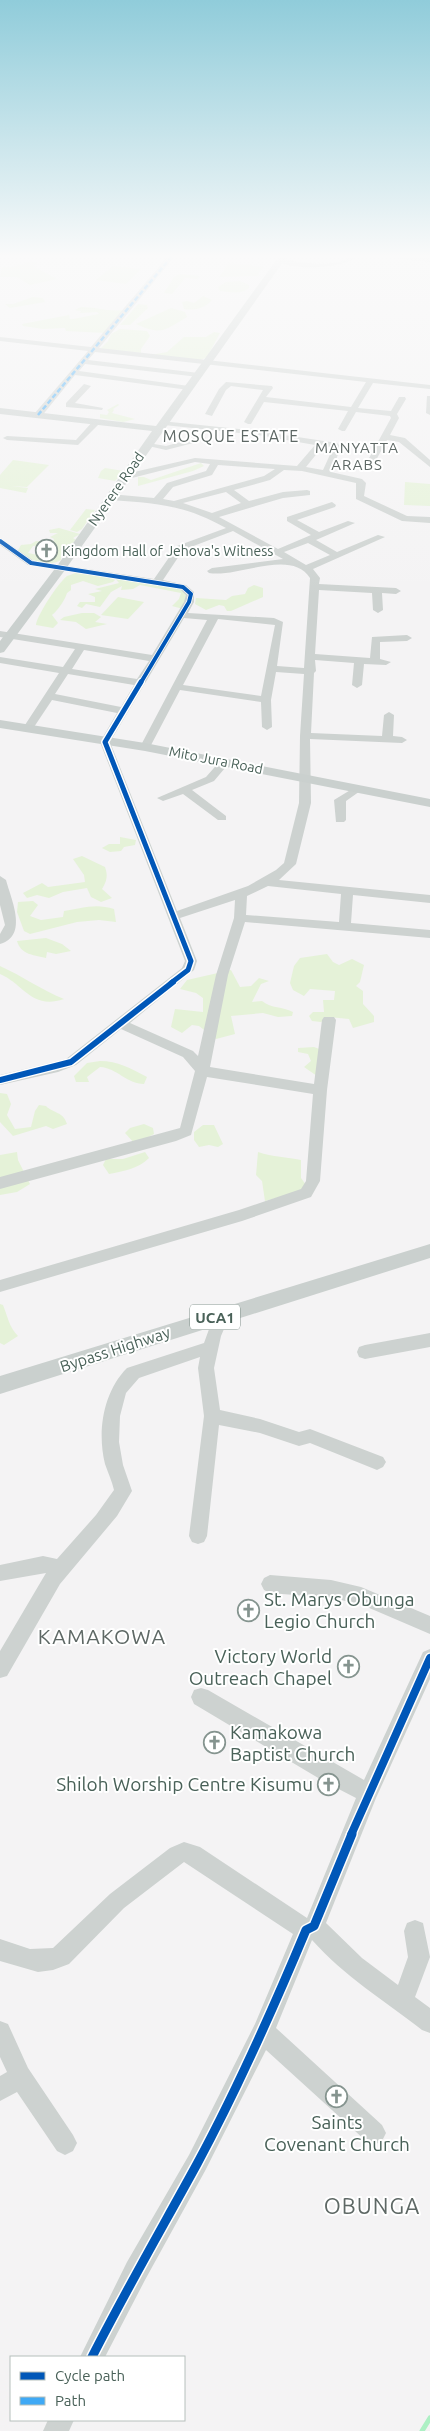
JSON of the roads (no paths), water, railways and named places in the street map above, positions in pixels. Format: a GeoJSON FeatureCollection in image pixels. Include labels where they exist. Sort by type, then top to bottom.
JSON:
{"type":"FeatureCollection","features":[{"type":"Feature","properties":{"kind":"main road","name":"Nyerere Road"},"geometry":{"type":"LineString","coordinates":[[0,650],[5,635],[61,568],[124,477],[203,368]]}},
{"type":"Feature","properties":{"kind":"main road"},"geometry":{"type":"LineString","coordinates":[[0,411],[97,422],[161,426]]}},
{"type":"Feature","properties":{"kind":"main road","name":"Mito Jura Road"},"geometry":{"type":"LineString","coordinates":[[0,724],[105,742],[145,746],[430,803]]}},
{"type":"Feature","properties":{"kind":"main road","name":"Bypass Highway"},"geometry":{"type":"LineString","coordinates":[[0,1385],[430,1250]]}},
{"type":"Feature","properties":{"kind":"street"},"geometry":{"type":"LineString","coordinates":[[38,415],[78,368]]}},
{"type":"Feature","properties":{"kind":"street"},"geometry":{"type":"LineString","coordinates":[[141,368],[199,375]]}},
{"type":"Feature","properties":{"kind":"street"},"geometry":{"type":"LineString","coordinates":[[256,368],[430,387]]}},
{"type":"Feature","properties":{"kind":"street"},"geometry":{"type":"LineString","coordinates":[[74,373],[189,388]]}},
{"type":"Feature","properties":{"kind":"street"},"geometry":{"type":"LineString","coordinates":[[248,422],[274,380]]}},
{"type":"Feature","properties":{"kind":"street"},"geometry":{"type":"LineString","coordinates":[[342,430],[370,381]]}},
{"type":"Feature","properties":{"kind":"street"},"geometry":{"type":"LineString","coordinates":[[209,414],[223,389],[229,384],[269,388]]}},
{"type":"Feature","properties":{"kind":"street"},"geometry":{"type":"LineString","coordinates":[[87,386],[69,404],[99,408]]}},
{"type":"Feature","properties":{"kind":"street"},"geometry":{"type":"LineString","coordinates":[[58,391],[78,394]]}},
{"type":"Feature","properties":{"kind":"street"},"geometry":{"type":"LineString","coordinates":[[430,398],[430,413]]}},
{"type":"Feature","properties":{"kind":"street"},"geometry":{"type":"LineString","coordinates":[[261,399],[393,414]]}},
{"type":"Feature","properties":{"kind":"street"},"geometry":{"type":"LineString","coordinates":[[372,460],[395,418],[393,414],[402,400]]}},
{"type":"Feature","properties":{"kind":"street"},"geometry":{"type":"LineString","coordinates":[[2,447],[3,438],[78,444],[97,422]]}},
{"type":"Feature","properties":{"kind":"street"},"geometry":{"type":"LineString","coordinates":[[161,426],[322,442],[338,446],[326,473]]}},
{"type":"Feature","properties":{"kind":"street"},"geometry":{"type":"LineString","coordinates":[[385,437],[402,440],[430,464]]}},
{"type":"Feature","properties":{"kind":"street"},"geometry":{"type":"LineString","coordinates":[[148,445],[166,448],[202,438]]}},
{"type":"Feature","properties":{"kind":"street"},"geometry":{"type":"LineString","coordinates":[[301,468],[322,442]]}},
{"type":"Feature","properties":{"kind":"street"},"geometry":{"type":"LineString","coordinates":[[166,448],[184,462]]}},
{"type":"Feature","properties":{"kind":"street"},"geometry":{"type":"LineString","coordinates":[[124,477],[184,462],[216,461],[280,469],[301,468],[359,480],[362,483],[359,497],[405,519],[430,520]]}},
{"type":"Feature","properties":{"kind":"street"},"geometry":{"type":"LineString","coordinates":[[156,501],[170,485],[209,473],[216,461]]}},
{"type":"Feature","properties":{"kind":"street"},"geometry":{"type":"LineString","coordinates":[[174,503],[266,478],[280,469]]}},
{"type":"Feature","properties":{"kind":"street"},"geometry":{"type":"LineString","coordinates":[[189,479],[209,494]]}},
{"type":"Feature","properties":{"kind":"street"},"geometry":{"type":"LineString","coordinates":[[227,489],[248,504]]}},
{"type":"Feature","properties":{"kind":"street"},"geometry":{"type":"LineString","coordinates":[[212,516],[283,495],[307,493]]}},
{"type":"Feature","properties":{"kind":"street"},"geometry":{"type":"LineString","coordinates":[[110,497],[174,503],[212,516],[291,560],[314,576],[312,657],[305,736],[305,803],[290,864],[264,882],[241,893],[174,916]]}},
{"type":"Feature","properties":{"kind":"street"},"geometry":{"type":"LineString","coordinates":[[319,536],[290,519],[332,505]]}},
{"type":"Feature","properties":{"kind":"street"},"geometry":{"type":"LineString","coordinates":[[277,552],[351,523]]}},
{"type":"Feature","properties":{"kind":"street"},"geometry":{"type":"LineString","coordinates":[[157,582],[180,548],[234,528]]}},
{"type":"Feature","properties":{"kind":"street"},"geometry":{"type":"LineString","coordinates":[[305,569],[381,536]]}},
{"type":"Feature","properties":{"kind":"street"},"geometry":{"type":"LineString","coordinates":[[309,540],[337,554]]}},
{"type":"Feature","properties":{"kind":"street"},"geometry":{"type":"LineString","coordinates":[[0,542],[27,562],[157,582],[189,590],[191,594],[189,602],[105,742],[174,916],[191,961],[190,966],[64,1066],[0,1080]]}},
{"type":"Feature","properties":{"kind":"street"},"geometry":{"type":"LineString","coordinates":[[212,571],[291,560]]}},
{"type":"Feature","properties":{"kind":"street"},"geometry":{"type":"LineString","coordinates":[[315,587],[396,591]]}},
{"type":"Feature","properties":{"kind":"street"},"geometry":{"type":"LineString","coordinates":[[378,590],[378,610]]}},
{"type":"Feature","properties":{"kind":"street"},"geometry":{"type":"LineString","coordinates":[[180,615],[220,616],[278,622],[280,624],[266,700],[266,727]]}},
{"type":"Feature","properties":{"kind":"street"},"geometry":{"type":"LineString","coordinates":[[145,746],[213,617]]}},
{"type":"Feature","properties":{"kind":"street"},"geometry":{"type":"LineString","coordinates":[[5,635],[155,659]]}},
{"type":"Feature","properties":{"kind":"street"},"geometry":{"type":"LineString","coordinates":[[312,657],[380,661],[375,639],[407,638]]}},
{"type":"Feature","properties":{"kind":"street"},"geometry":{"type":"LineString","coordinates":[[28,728],[81,647]]}},
{"type":"Feature","properties":{"kind":"street"},"geometry":{"type":"LineString","coordinates":[[0,660],[140,683]]}},
{"type":"Feature","properties":{"kind":"street"},"geometry":{"type":"LineString","coordinates":[[357,685],[359,660]]}},
{"type":"Feature","properties":{"kind":"street"},"geometry":{"type":"LineString","coordinates":[[272,669],[311,671]]}},
{"type":"Feature","properties":{"kind":"street"},"geometry":{"type":"LineString","coordinates":[[177,687],[266,700]]}},
{"type":"Feature","properties":{"kind":"street"},"geometry":{"type":"LineString","coordinates":[[49,696],[123,711]]}},
{"type":"Feature","properties":{"kind":"street"},"geometry":{"type":"LineString","coordinates":[[387,739],[389,715]]}},
{"type":"Feature","properties":{"kind":"street"},"geometry":{"type":"LineString","coordinates":[[305,736],[402,740]]}},
{"type":"Feature","properties":{"kind":"street"},"geometry":{"type":"LineString","coordinates":[[163,798],[212,777],[226,762]]}},
{"type":"Feature","properties":{"kind":"street"},"geometry":{"type":"LineString","coordinates":[[340,820],[340,800],[357,788]]}},
{"type":"Feature","properties":{"kind":"street"},"geometry":{"type":"LineString","coordinates":[[184,789],[222,818]]}},
{"type":"Feature","properties":{"kind":"street"},"geometry":{"type":"LineString","coordinates":[[0,880],[11,925],[7,935],[0,940]]}},
{"type":"Feature","properties":{"kind":"street"},"geometry":{"type":"LineString","coordinates":[[264,882],[430,899]]}},
{"type":"Feature","properties":{"kind":"street"},"geometry":{"type":"LineString","coordinates":[[345,926],[347,890]]}},
{"type":"Feature","properties":{"kind":"street"},"geometry":{"type":"LineString","coordinates":[[0,1184],[182,1133],[188,1124],[202,1071],[222,975],[240,918],[241,893]]}},
{"type":"Feature","properties":{"kind":"street"},"geometry":{"type":"LineString","coordinates":[[240,918],[430,934]]}},
{"type":"Feature","properties":{"kind":"street"},"geometry":{"type":"LineString","coordinates":[[0,1286],[242,1215],[306,1193],[313,1181],[320,1090],[329,1020]]}},
{"type":"Feature","properties":{"kind":"street"},"geometry":{"type":"LineString","coordinates":[[119,1023],[188,1054],[196,1061],[202,1071],[320,1090]]}},
{"type":"Feature","properties":{"kind":"street"},"geometry":{"type":"LineString","coordinates":[[198,1536],[212,1416],[206,1368],[210,1347],[222,1315]]}},
{"type":"Feature","properties":{"kind":"street"},"geometry":{"type":"LineString","coordinates":[[365,1352],[430,1340]]}},
{"type":"Feature","properties":{"kind":"street"},"geometry":{"type":"LineString","coordinates":[[0,1669],[37,1603],[61,1568],[105,1516],[123,1491],[115,1467],[109,1436],[123,1381],[133,1373],[210,1347]]}},
{"type":"Feature","properties":{"kind":"street"},"geometry":{"type":"LineString","coordinates":[[212,1416],[260,1426],[299,1439],[310,1436],[377,1462]]}},
{"type":"Feature","properties":{"kind":"street"},"geometry":{"type":"LineString","coordinates":[[0,1573],[43,1564],[61,1568]]}},
{"type":"Feature","properties":{"kind":"street"},"geometry":{"type":"LineString","coordinates":[[270,1584],[331,1589],[361,1596],[430,1626]]}},
{"type":"Feature","properties":{"kind":"street"},"geometry":{"type":"LineString","coordinates":[[93,2356],[136,2271],[197,2163],[263,2032],[368,1793],[430,1658]]}},
{"type":"Feature","properties":{"kind":"street"},"geometry":{"type":"LineString","coordinates":[[201,1697],[332,1775],[368,1793]]}},
{"type":"Feature","properties":{"kind":"street"},"geometry":{"type":"LineString","coordinates":[[0,1950],[35,1962],[50,1961],[61,1956],[117,1901],[177,1855],[184,1852],[193,1854],[310,1928],[354,1966],[430,2022]]}},
{"type":"Feature","properties":{"kind":"street"},"geometry":{"type":"LineString","coordinates":[[403,2001],[419,1957],[415,1931]]}},
{"type":"Feature","properties":{"kind":"street"},"geometry":{"type":"LineString","coordinates":[[0,2032],[20,2076],[65,2143]]}},
{"type":"Feature","properties":{"kind":"street"},"geometry":{"type":"LineString","coordinates":[[263,2032],[374,2133]]}},
{"type":"Feature","properties":{"kind":"street"},"geometry":{"type":"LineString","coordinates":[[0,2090],[20,2076]]}},
{"type":"Feature","properties":{"kind":"waterway"},"geometry":{"type":"LineString","coordinates":[[422,2431],[430,2418]]}},
{"type":"Feature","properties":{"kind":"place","name":"Kingdom Hall of Jehova's Witness"},"geometry":{"type":"Point","coordinates":[46,551]}},
{"type":"Feature","properties":{"kind":"place","name":"St. Marys Obunga Legio Church"},"geometry":{"type":"Point","coordinates":[248,1610]}},
{"type":"Feature","properties":{"kind":"place","name":"Victory World Outreach Chapel"},"geometry":{"type":"Point","coordinates":[348,1667]}},
{"type":"Feature","properties":{"kind":"place","name":"Kamakowa Baptist Church"},"geometry":{"type":"Point","coordinates":[214,1743]}},
{"type":"Feature","properties":{"kind":"place","name":"Shiloh Worship Centre Kisumu"},"geometry":{"type":"Point","coordinates":[329,1784]}},
{"type":"Feature","properties":{"kind":"place","name":"Saints Covenant Church"},"geometry":{"type":"Point","coordinates":[337,2096]}},
{"type":"Feature","properties":{"kind":"district","name":"MOSQUE ESTATE"},"geometry":{"type":"Point","coordinates":[231,436]}},
{"type":"Feature","properties":{"kind":"district","name":"MANYATTA ARABS"},"geometry":{"type":"Point","coordinates":[357,456]}},
{"type":"Feature","properties":{"kind":"district","name":"KAMAKOWA"},"geometry":{"type":"Point","coordinates":[102,1636]}},
{"type":"Feature","properties":{"kind":"district","name":"OBUNGA"},"geometry":{"type":"Point","coordinates":[372,2205]}}]}
